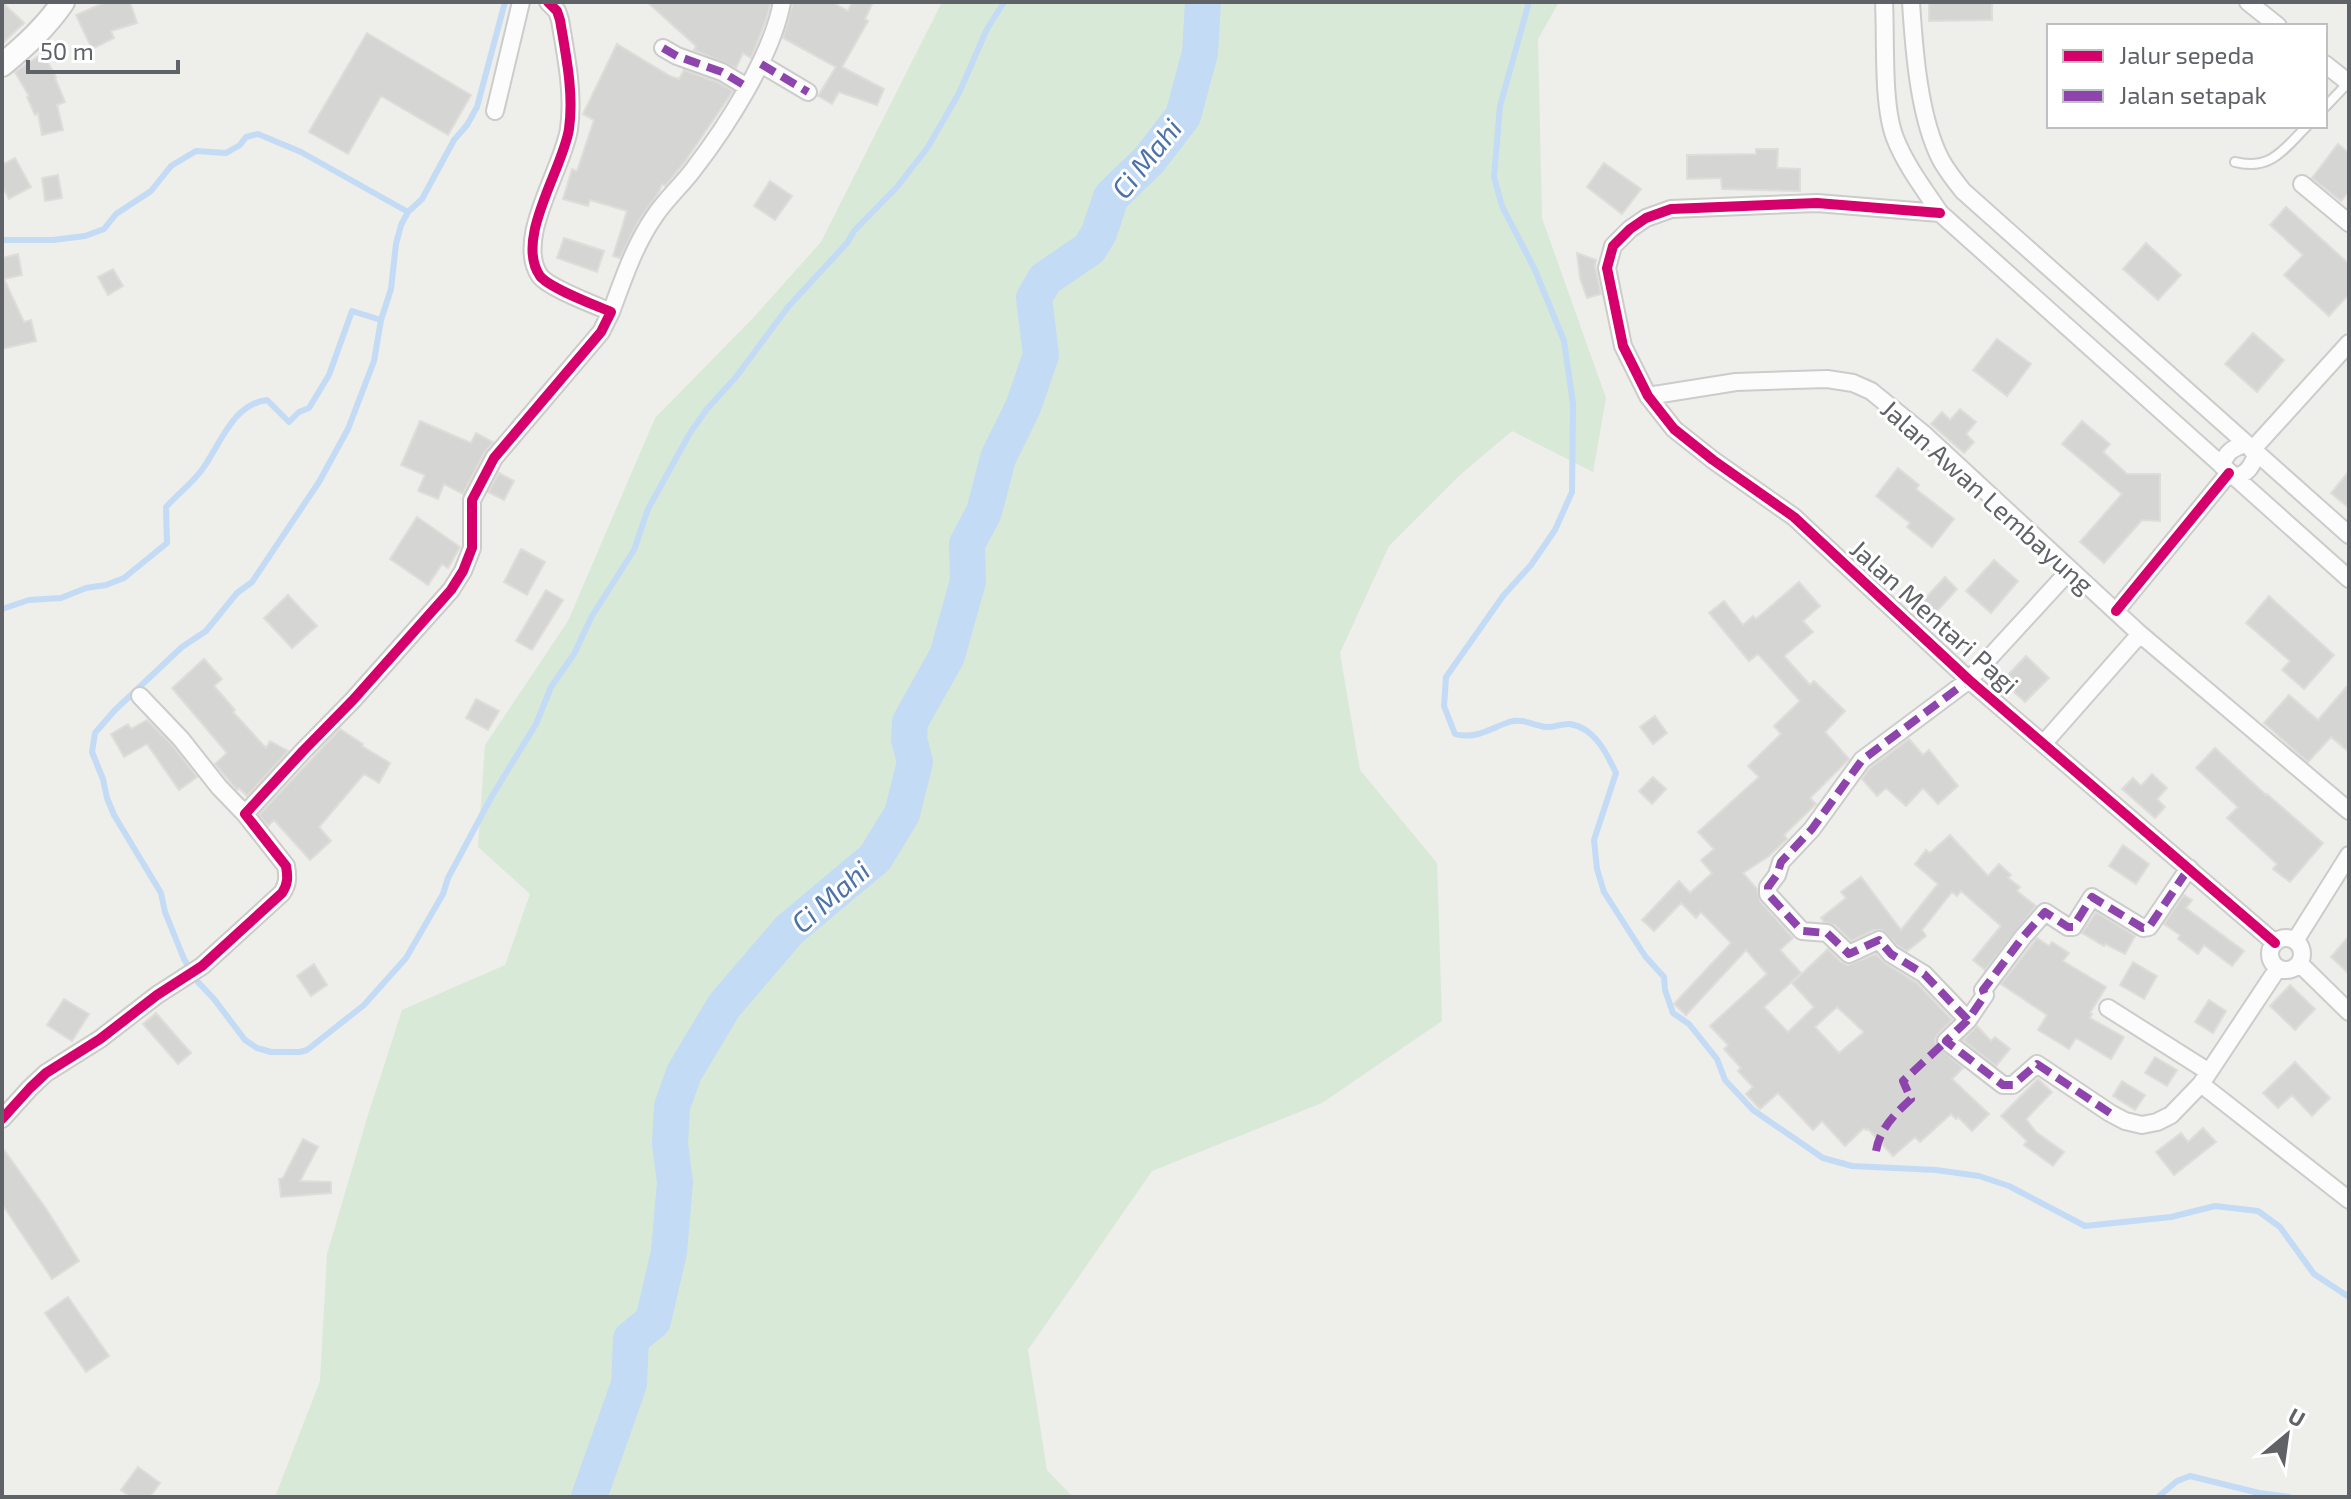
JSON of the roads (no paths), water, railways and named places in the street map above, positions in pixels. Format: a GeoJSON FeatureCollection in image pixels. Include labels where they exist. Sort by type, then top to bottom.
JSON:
{"type":"FeatureCollection","features":[{"type":"Feature","properties":{"kind":"street"},"geometry":{"type":"LineString","coordinates":[[2,65],[50,21],[63,2]]}},
{"type":"Feature","properties":{"kind":"street"},"geometry":{"type":"LineString","coordinates":[[495,111],[521,2]]}},
{"type":"Feature","properties":{"kind":"street"},"geometry":{"type":"LineString","coordinates":[[548,2],[557,11],[560,20],[572,99],[569,132],[535,232],[533,262],[542,278],[611,312]]}},
{"type":"Feature","properties":{"kind":"street"},"geometry":{"type":"LineString","coordinates":[[245,814],[364,689],[451,590],[472,548],[472,500],[494,458],[601,332],[639,242],[655,215],[711,147],[761,64],[776,30],[782,2]]}},
{"type":"Feature","properties":{"kind":"street"},"geometry":{"type":"LineString","coordinates":[[1884,2],[1888,116],[1909,167],[1940,213],[2349,579]]}},
{"type":"Feature","properties":{"kind":"street"},"geometry":{"type":"LineString","coordinates":[[1911,2],[1923,108],[1942,162],[1963,191],[2349,535]]}},
{"type":"Feature","properties":{"kind":"street"},"geometry":{"type":"LineString","coordinates":[[2248,2],[2276,24]]}},
{"type":"Feature","properties":{"kind":"street"},"geometry":{"type":"LineString","coordinates":[[663,48],[722,72],[747,87]]}},
{"type":"Feature","properties":{"kind":"street"},"geometry":{"type":"LineString","coordinates":[[761,64],[808,92]]}},
{"type":"Feature","properties":{"kind":"street"},"geometry":{"type":"LineString","coordinates":[[2327,66],[2349,83]]}},
{"type":"Feature","properties":{"kind":"street"},"geometry":{"type":"LineString","coordinates":[[2302,184],[2349,223]]}},
{"type":"Feature","properties":{"kind":"street","name":"Jalan Mentari Pagi"},"geometry":{"type":"LineString","coordinates":[[1940,213],[1817,203],[1671,209],[1646,218],[1613,246],[1607,268],[1623,346],[1648,396],[1674,429],[1794,517],[1969,680],[2275,943]]}},
{"type":"Feature","properties":{"kind":"street"},"geometry":{"type":"LineString","coordinates":[[2228,472],[2243,475],[2249,471],[2252,449],[2349,343]]}},
{"type":"Feature","properties":{"kind":"street","name":"Jalan Awan Lembayung"},"geometry":{"type":"LineString","coordinates":[[1648,396],[1736,382],[1827,379],[1853,383],[1871,391],[1897,411],[2140,634],[2349,811]]}},
{"type":"Feature","properties":{"kind":"street"},"geometry":{"type":"LineString","coordinates":[[2228,472],[2225,457],[2232,449],[2252,449]]}},
{"type":"Feature","properties":{"kind":"street"},"geometry":{"type":"LineString","coordinates":[[2116,611],[2228,472]]}},
{"type":"Feature","properties":{"kind":"street"},"geometry":{"type":"LineString","coordinates":[[1968,1020],[1924,974],[1891,954],[1879,940],[1849,954],[1827,933],[1802,931],[1768,894],[1768,887],[1777,875],[1781,862],[1812,829],[1862,760],[1969,680],[2070,570]]}},
{"type":"Feature","properties":{"kind":"street"},"geometry":{"type":"LineString","coordinates":[[2044,743],[2140,634]]}},
{"type":"Feature","properties":{"kind":"street"},"geometry":{"type":"LineString","coordinates":[[2,1119],[46,1073],[100,1039],[157,995],[202,966],[282,893],[288,876],[286,866],[245,814],[140,696]]}},
{"type":"Feature","properties":{"kind":"street"},"geometry":{"type":"LineString","coordinates":[[2295,941],[2349,855]]}},
{"type":"Feature","properties":{"kind":"street"},"geometry":{"type":"LineString","coordinates":[[2189,868],[2149,927],[2143,928],[2092,897],[2073,927],[2045,912],[1983,990],[1985,995],[1968,1020],[1946,1041],[2003,1085],[2013,1085],[2037,1064],[2125,1121],[2142,1125],[2157,1122],[2171,1115],[2205,1078],[2278,968]]}},
{"type":"Feature","properties":{"kind":"street"},"geometry":{"type":"LineString","coordinates":[[2285,938],[2295,941],[2301,947],[2299,963],[2286,970],[2278,968],[2270,956],[2275,943],[2285,938]]}},
{"type":"Feature","properties":{"kind":"street"},"geometry":{"type":"LineString","coordinates":[[2299,963],[2349,1012]]}},
{"type":"Feature","properties":{"kind":"street"},"geometry":{"type":"LineString","coordinates":[[2108,1008],[2205,1078],[2349,1200]]}},
{"type":"Feature","properties":{"kind":"lane"},"geometry":{"type":"LineString","coordinates":[[2327,105],[2349,83]]}},
{"type":"Feature","properties":{"kind":"lane"},"geometry":{"type":"LineString","coordinates":[[2235,162],[2247,165],[2267,162],[2305,128]]}},
{"type":"Feature","properties":{"kind":"waterway"},"geometry":{"type":"LineString","coordinates":[[505,2],[477,107],[454,140],[422,199],[408,212],[401,225],[391,289],[381,320],[374,361],[348,429],[319,482],[252,582],[237,593],[206,631],[182,647],[95,733],[92,752],[107,798],[161,893],[165,912],[184,959],[197,981],[245,1040],[271,1052],[307,1050],[364,1005],[406,958],[443,894],[448,878],[492,796],[536,724],[551,687],[574,654],[592,616],[634,550],[648,509],[690,433],[788,307],[897,187],[928,147],[959,93],[987,29],[1004,2]]}},
{"type":"Feature","properties":{"kind":"waterway","name":"Ci Mahi"},"geometry":{"type":"LineString","coordinates":[[589,1497],[629,1384],[631,1339],[653,1321],[669,1252],[675,1182],[670,1144],[672,1107],[684,1073],[724,1006],[789,930],[875,858],[902,814],[915,762],[909,739],[910,722],[947,656],[968,581],[967,544],[984,512],[998,458],[1023,407],[1041,355],[1034,298],[1045,279],[1089,249],[1099,233],[1111,197],[1150,159],[1183,116],[1200,53],[1203,2]]}},
{"type":"Feature","properties":{"kind":"waterway"},"geometry":{"type":"LineString","coordinates":[[1529,2],[1500,106],[1494,177],[1502,206],[1535,270],[1564,341],[1573,404],[1572,492],[1555,530],[1531,565],[1503,596],[1446,677],[1444,706],[1455,734],[1476,734],[1518,721],[1546,727],[1570,724],[1593,736],[1616,773],[1594,840],[1597,869],[1604,892],[1645,956],[1664,977],[1673,1013],[1689,1024],[1717,1059],[1725,1080],[1753,1110],[1823,1158],[1852,1166],[1936,1170],[1979,1176],[2009,1186],[2085,1226],[2171,1217],[2215,1206],[2258,1211],[2280,1227],[2314,1274],[2349,1297]]}},
{"type":"Feature","properties":{"kind":"waterway"},"geometry":{"type":"LineString","coordinates":[[2,240],[53,240],[85,236],[104,229],[116,214],[151,191],[171,166],[196,151],[226,153],[240,145],[246,137],[258,134],[301,152],[408,212]]}},
{"type":"Feature","properties":{"kind":"waterway"},"geometry":{"type":"LineString","coordinates":[[2,609],[29,600],[61,598],[124,578],[167,543],[166,507],[201,471],[236,418],[255,403],[267,400],[289,422],[299,412],[309,408],[329,375],[352,311],[381,320]]}},
{"type":"Feature","properties":{"kind":"waterway"},"geometry":{"type":"LineString","coordinates":[[2158,1497],[2177,1481],[2190,1476],[2289,1497]]}}]}
